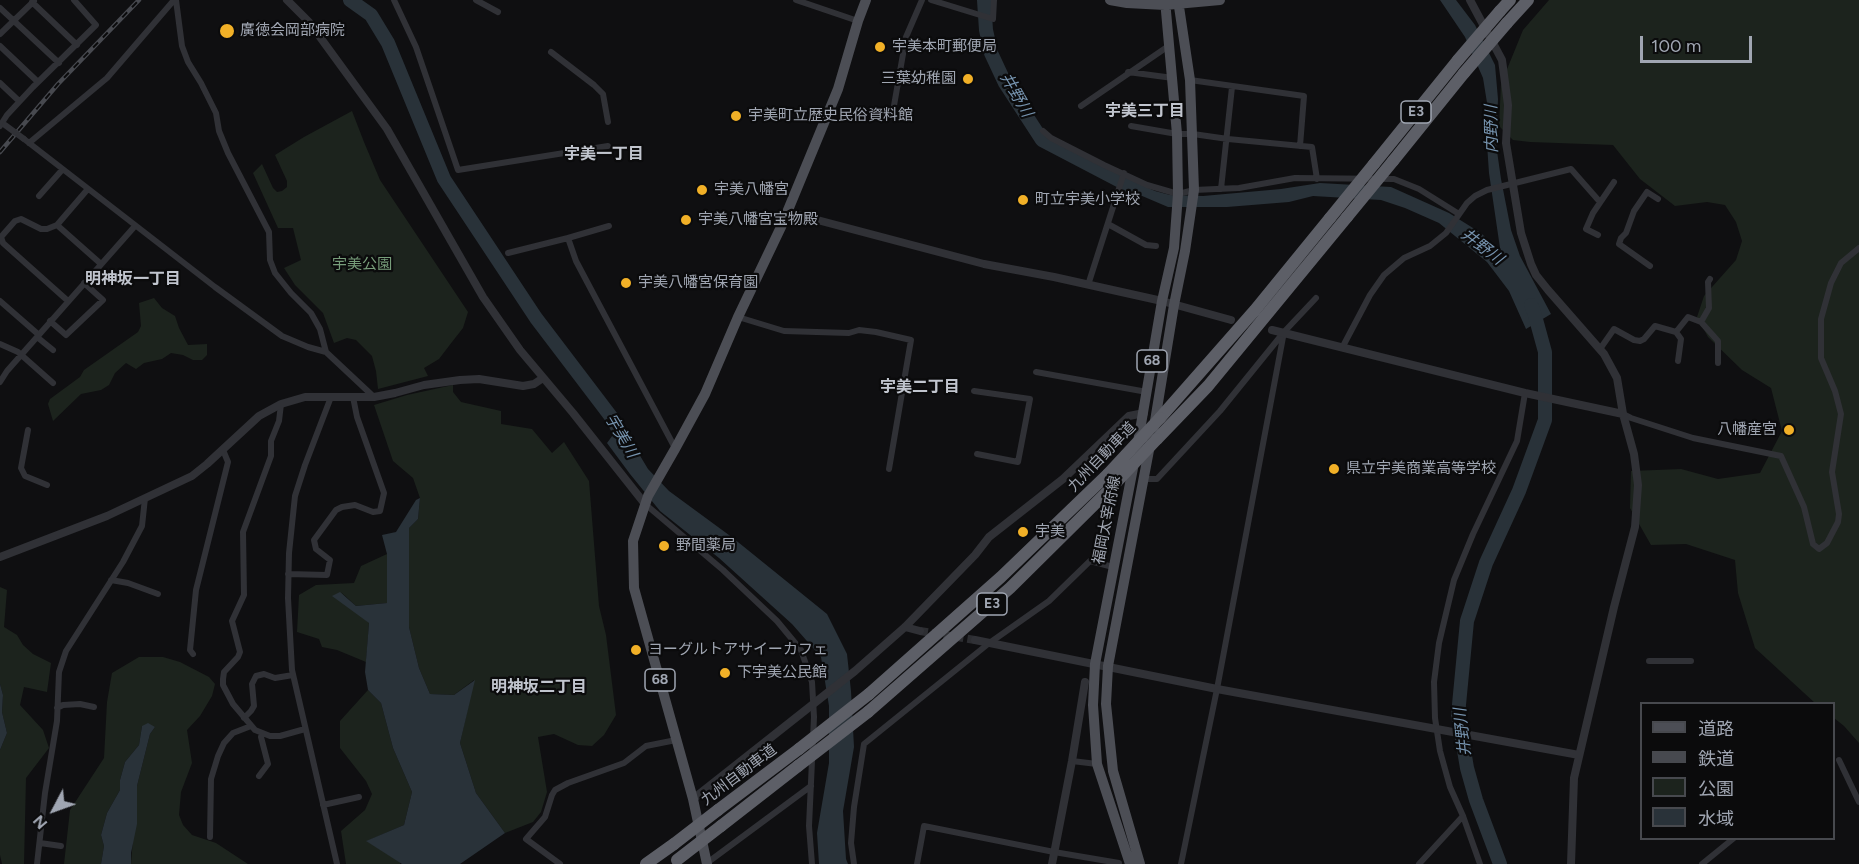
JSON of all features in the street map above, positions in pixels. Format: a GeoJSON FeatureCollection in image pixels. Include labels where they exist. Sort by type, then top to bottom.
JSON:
{"type":"FeatureCollection","features":[{"type":"Feature","properties":{"kind":"highway","name":"九州自動車道"},"geometry":{"type":"LineString","coordinates":[[649,862],[869,694],[1001,577],[1108,474],[1255,310],[1458,60],[1510,0]]}},
{"type":"Feature","properties":{"kind":"highway","name":"九州自動車道"},"geometry":{"type":"LineString","coordinates":[[674,862],[868,712],[1010,588],[1110,489],[1208,386],[1464,73],[1528,0]]}},
{"type":"Feature","properties":{"kind":"main road","name":"68"},"geometry":{"type":"LineString","coordinates":[[707,864],[693,799],[634,588],[633,541],[646,500],[705,394],[787,212],[838,89],[866,0]]}},
{"type":"Feature","properties":{"kind":"main road"},"geometry":{"type":"LineString","coordinates":[[1110,0],[1127,3],[1220,0]]}},
{"type":"Feature","properties":{"kind":"main road","name":"福岡太宰府線"},"geometry":{"type":"LineString","coordinates":[[1130,864],[1097,764],[1093,705],[1095,664],[1144,413],[1162,301],[1174,248],[1178,194],[1177,134],[1165,2]]}},
{"type":"Feature","properties":{"kind":"main road","name":"福岡太宰府線"},"geometry":{"type":"LineString","coordinates":[[1140,864],[1113,771],[1106,704],[1107,666],[1158,403],[1194,190],[1190,80],[1178,2]]}},
{"type":"Feature","properties":{"kind":"street"},"geometry":{"type":"LineString","coordinates":[[74,0],[96,25],[19,101],[2,123],[87,190],[282,336],[326,352],[374,396]]}},
{"type":"Feature","properties":{"kind":"street"},"geometry":{"type":"LineString","coordinates":[[26,141],[107,78],[175,0]]}},
{"type":"Feature","properties":{"kind":"street"},"geometry":{"type":"LineString","coordinates":[[175,0],[182,46],[188,62],[216,113],[219,131],[228,153],[269,232],[270,260],[275,273],[311,313],[320,329],[326,352]]}},
{"type":"Feature","properties":{"kind":"street"},"geometry":{"type":"LineString","coordinates":[[287,0],[309,22],[387,129],[483,297],[520,350],[646,500],[777,621],[801,650],[812,682],[815,704],[809,826],[812,864]]}},
{"type":"Feature","properties":{"kind":"street"},"geometry":{"type":"LineString","coordinates":[[394,0],[416,47],[458,170],[608,146]]}},
{"type":"Feature","properties":{"kind":"street"},"geometry":{"type":"LineString","coordinates":[[476,0],[498,12]]}},
{"type":"Feature","properties":{"kind":"street"},"geometry":{"type":"LineString","coordinates":[[796,0],[858,21]]}},
{"type":"Feature","properties":{"kind":"street"},"geometry":{"type":"LineString","coordinates":[[892,117],[906,37],[922,0]]}},
{"type":"Feature","properties":{"kind":"street"},"geometry":{"type":"LineString","coordinates":[[931,0],[993,19],[994,0]]}},
{"type":"Feature","properties":{"kind":"street"},"geometry":{"type":"LineString","coordinates":[[1470,0],[1502,60],[1508,105],[1506,143],[1510,185],[1531,264],[1536,275],[1600,349],[1617,378],[1623,414],[1634,454],[1638,485],[1635,527],[1579,755],[1572,795],[1571,864]]}},
{"type":"Feature","properties":{"kind":"street"},"geometry":{"type":"LineString","coordinates":[[0,34],[33,1],[77,45]]}},
{"type":"Feature","properties":{"kind":"street"},"geometry":{"type":"LineString","coordinates":[[0,8],[58,63]]}},
{"type":"Feature","properties":{"kind":"street"},"geometry":{"type":"LineString","coordinates":[[1081,106],[1170,44]]}},
{"type":"Feature","properties":{"kind":"street"},"geometry":{"type":"LineString","coordinates":[[0,46],[38,82]]}},
{"type":"Feature","properties":{"kind":"street"},"geometry":{"type":"LineString","coordinates":[[551,52],[603,94],[608,123]]}},
{"type":"Feature","properties":{"kind":"street"},"geometry":{"type":"LineString","coordinates":[[1128,72],[1173,78]]}},
{"type":"Feature","properties":{"kind":"street"},"geometry":{"type":"LineString","coordinates":[[1190,80],[1304,96],[1300,146]]}},
{"type":"Feature","properties":{"kind":"street"},"geometry":{"type":"LineString","coordinates":[[0,83],[19,101]]}},
{"type":"Feature","properties":{"kind":"street"},"geometry":{"type":"LineString","coordinates":[[1221,189],[1232,87]]}},
{"type":"Feature","properties":{"kind":"street"},"geometry":{"type":"LineString","coordinates":[[1131,126],[1177,134],[1312,147],[1317,178]]}},
{"type":"Feature","properties":{"kind":"street"},"geometry":{"type":"LineString","coordinates":[[1043,131],[1051,138],[1123,174],[1147,185],[1178,194],[1194,190],[1268,184],[1295,178],[1394,179],[1419,189],[1459,214]]}},
{"type":"Feature","properties":{"kind":"street"},"geometry":{"type":"LineString","coordinates":[[1342,348],[1383,275],[1404,258],[1430,246],[1446,233],[1467,202],[1475,196],[1487,190],[1571,169],[1600,202]]}},
{"type":"Feature","properties":{"kind":"street"},"geometry":{"type":"LineString","coordinates":[[39,196],[62,170]]}},
{"type":"Feature","properties":{"kind":"street"},"geometry":{"type":"LineString","coordinates":[[1088,285],[1123,174]]}},
{"type":"Feature","properties":{"kind":"street"},"geometry":{"type":"LineString","coordinates":[[1598,235],[1586,229],[1593,213],[1614,182]]}},
{"type":"Feature","properties":{"kind":"street"},"geometry":{"type":"LineString","coordinates":[[68,301],[3,243],[2,237],[15,220],[21,219],[47,230],[57,225],[87,190]]}},
{"type":"Feature","properties":{"kind":"street"},"geometry":{"type":"LineString","coordinates":[[1650,266],[1619,244],[1626,233],[1634,211],[1647,192],[1658,199]]}},
{"type":"Feature","properties":{"kind":"street"},"geometry":{"type":"LineString","coordinates":[[787,212],[984,264],[1162,301],[1232,320]]}},
{"type":"Feature","properties":{"kind":"street"},"geometry":{"type":"LineString","coordinates":[[1108,224],[1146,245],[1156,246]]}},
{"type":"Feature","properties":{"kind":"street"},"geometry":{"type":"LineString","coordinates":[[57,225],[101,264]]}},
{"type":"Feature","properties":{"kind":"street"},"geometry":{"type":"LineString","coordinates":[[0,382],[50,321],[135,226]]}},
{"type":"Feature","properties":{"kind":"street"},"geometry":{"type":"LineString","coordinates":[[508,253],[609,226]]}},
{"type":"Feature","properties":{"kind":"street"},"geometry":{"type":"LineString","coordinates":[[568,238],[576,261],[675,449]]}},
{"type":"Feature","properties":{"kind":"street"},"geometry":{"type":"LineString","coordinates":[[1272,330],[1527,394],[1623,414],[1693,438],[1781,456],[1804,507],[1813,544],[1819,549],[1827,543],[1838,522],[1839,514],[1832,472],[1841,414],[1835,391],[1821,358],[1821,319],[1831,283],[1841,263],[1859,248]]}},
{"type":"Feature","properties":{"kind":"street"},"geometry":{"type":"LineString","coordinates":[[1701,321],[1709,308],[1708,282],[1710,279]]}},
{"type":"Feature","properties":{"kind":"street"},"geometry":{"type":"LineString","coordinates":[[50,321],[66,335],[103,300],[84,283]]}},
{"type":"Feature","properties":{"kind":"street"},"geometry":{"type":"LineString","coordinates":[[1143,479],[1157,479],[1220,411],[1284,332],[1316,298]]}},
{"type":"Feature","properties":{"kind":"street"},"geometry":{"type":"LineString","coordinates":[[0,301],[53,350]]}},
{"type":"Feature","properties":{"kind":"street"},"geometry":{"type":"LineString","coordinates":[[738,317],[784,331],[849,333],[859,330],[911,340],[889,469]]}},
{"type":"Feature","properties":{"kind":"street"},"geometry":{"type":"LineString","coordinates":[[1676,332],[1688,317],[1701,321],[1718,341],[1718,363]]}},
{"type":"Feature","properties":{"kind":"street"},"geometry":{"type":"LineString","coordinates":[[1600,349],[1614,329],[1640,341],[1655,326],[1676,332],[1681,339],[1678,361]]}},
{"type":"Feature","properties":{"kind":"street"},"geometry":{"type":"LineString","coordinates":[[1181,864],[1217,689],[1284,332]]}},
{"type":"Feature","properties":{"kind":"street"},"geometry":{"type":"LineString","coordinates":[[0,344],[21,355],[53,383]]}},
{"type":"Feature","properties":{"kind":"street"},"geometry":{"type":"LineString","coordinates":[[1036,372],[1147,392]]}},
{"type":"Feature","properties":{"kind":"street"},"geometry":{"type":"LineString","coordinates":[[0,557],[107,516],[192,476],[259,416],[281,404],[305,397],[374,396],[460,380],[479,379],[524,386],[534,384],[543,378]]}},
{"type":"Feature","properties":{"kind":"street"},"geometry":{"type":"LineString","coordinates":[[974,391],[1030,399],[1018,462],[977,454]]}},
{"type":"Feature","properties":{"kind":"street"},"geometry":{"type":"LineString","coordinates":[[1480,864],[1450,787],[1439,730],[1434,682],[1444,616],[1454,580],[1517,441],[1527,394]]}},
{"type":"Feature","properties":{"kind":"street"},"geometry":{"type":"LineString","coordinates":[[331,397],[295,496],[288,598],[293,675],[337,864]]}},
{"type":"Feature","properties":{"kind":"street"},"geometry":{"type":"LineString","coordinates":[[288,574],[327,575],[330,560],[316,549],[314,540],[336,510],[355,505],[373,512],[380,511],[384,493],[357,417],[353,397]]}},
{"type":"Feature","properties":{"kind":"street"},"geometry":{"type":"LineString","coordinates":[[281,404],[279,421],[271,441],[271,456],[243,532],[244,595],[232,621],[240,652],[224,672],[222,679],[233,704],[251,726],[262,733],[280,736],[305,729]]}},
{"type":"Feature","properties":{"kind":"street"},"geometry":{"type":"LineString","coordinates":[[693,799],[855,671],[904,627],[975,555],[989,537],[1063,479],[1129,416],[1144,413]]}},
{"type":"Feature","properties":{"kind":"street"},"geometry":{"type":"LineString","coordinates":[[28,430],[21,468],[25,476],[47,485]]}},
{"type":"Feature","properties":{"kind":"street"},"geometry":{"type":"LineString","coordinates":[[193,654],[190,650],[196,590],[228,462],[223,450]]}},
{"type":"Feature","properties":{"kind":"street"},"geometry":{"type":"LineString","coordinates":[[37,864],[45,793],[57,721],[59,672],[66,651],[142,526],[145,498]]}},
{"type":"Feature","properties":{"kind":"street"},"geometry":{"type":"LineString","coordinates":[[854,864],[851,843],[854,807],[864,744],[988,645],[1049,601],[1090,561],[1113,567]]}},
{"type":"Feature","properties":{"kind":"street"},"geometry":{"type":"LineString","coordinates":[[111,580],[158,594]]}},
{"type":"Feature","properties":{"kind":"street"},"geometry":{"type":"LineString","coordinates":[[904,627],[920,631]]}},
{"type":"Feature","properties":{"kind":"street"},"geometry":{"type":"LineString","coordinates":[[975,640],[988,645],[1107,666],[1217,689],[1579,755]]}},
{"type":"Feature","properties":{"kind":"street"},"geometry":{"type":"LineString","coordinates":[[1649,661],[1691,661]]}},
{"type":"Feature","properties":{"kind":"street"},"geometry":{"type":"LineString","coordinates":[[244,718],[254,706],[252,684],[256,676],[264,674],[274,678],[293,675]]}},
{"type":"Feature","properties":{"kind":"street"},"geometry":{"type":"LineString","coordinates":[[1052,864],[1085,682]]}},
{"type":"Feature","properties":{"kind":"street"},"geometry":{"type":"LineString","coordinates":[[57,708],[63,705],[80,704],[93,707]]}},
{"type":"Feature","properties":{"kind":"street"},"geometry":{"type":"LineString","coordinates":[[210,837],[210,779],[218,756],[224,743],[233,733],[251,726]]}},
{"type":"Feature","properties":{"kind":"street"},"geometry":{"type":"LineString","coordinates":[[259,776],[268,764],[262,733]]}},
{"type":"Feature","properties":{"kind":"street"},"geometry":{"type":"LineString","coordinates":[[560,864],[526,839],[545,817],[555,790],[624,763],[646,746],[676,740]]}},
{"type":"Feature","properties":{"kind":"street"},"geometry":{"type":"LineString","coordinates":[[1072,760],[1097,764]]}},
{"type":"Feature","properties":{"kind":"street"},"geometry":{"type":"LineString","coordinates":[[1839,760],[1859,802]]}},
{"type":"Feature","properties":{"kind":"street"},"geometry":{"type":"LineString","coordinates":[[707,864],[811,786]]}},
{"type":"Feature","properties":{"kind":"street"},"geometry":{"type":"LineString","coordinates":[[323,805],[359,797]]}},
{"type":"Feature","properties":{"kind":"street"},"geometry":{"type":"LineString","coordinates":[[1419,864],[1463,816]]}},
{"type":"Feature","properties":{"kind":"street"},"geometry":{"type":"LineString","coordinates":[[917,864],[924,826],[1119,863]]}},
{"type":"Feature","properties":{"kind":"street"},"geometry":{"type":"LineString","coordinates":[[1702,864],[1732,840]]}},
{"type":"Feature","properties":{"kind":"street"},"geometry":{"type":"LineString","coordinates":[[40,843],[61,846]]}},
{"type":"Feature","properties":{"kind":"green space"},"geometry":{"type":"Polygon","coordinates":[[[1549,0],[1859,0],[1859,743],[1835,719],[1835,702],[1814,702],[1755,648],[1738,593],[1735,560],[1686,544],[1651,545],[1630,508],[1631,471],[1681,469],[1718,479],[1760,473],[1782,431],[1771,388],[1742,370],[1708,337],[1697,317],[1704,296],[1736,260],[1742,241],[1736,222],[1725,205],[1707,202],[1675,206],[1640,179],[1613,145],[1513,140],[1499,126],[1501,84],[1523,30],[1549,0]]]}},
{"type":"Feature","properties":{"kind":"green space","name":"宇美公園"},"geometry":{"type":"Polygon","coordinates":[[[352,111],[380,180],[468,312],[463,328],[439,359],[424,368],[428,376],[378,389],[372,356],[356,340],[347,338],[334,343],[323,313],[295,285],[284,268],[301,260],[293,228],[278,228],[253,173],[262,164],[273,188],[277,192],[282,191],[287,187],[287,181],[275,155],[352,111]]]}},
{"type":"Feature","properties":{"kind":"green space"},"geometry":{"type":"Polygon","coordinates":[[[154,298],[162,308],[175,316],[188,345],[207,344],[207,355],[202,360],[193,360],[171,353],[162,359],[144,363],[136,369],[126,363],[115,373],[109,385],[101,390],[81,394],[53,421],[48,404],[50,399],[80,377],[84,370],[138,332],[141,326],[139,303],[154,298]]]}},
{"type":"Feature","properties":{"kind":"green space"},"geometry":{"type":"Polygon","coordinates":[[[453,385],[453,392],[461,402],[501,411],[501,424],[532,429],[552,453],[564,442],[589,481],[599,606],[606,635],[616,715],[604,735],[592,746],[578,745],[554,734],[538,737],[547,792],[541,812],[533,822],[505,833],[476,793],[460,743],[474,680],[454,695],[430,694],[419,668],[409,627],[409,528],[418,519],[420,498],[413,478],[393,461],[374,405],[453,385]]]}},
{"type":"Feature","properties":{"kind":"green space"},"geometry":{"type":"Polygon","coordinates":[[[387,554],[387,603],[356,606],[341,592],[369,623],[366,662],[337,650],[322,647],[319,639],[297,632],[299,595],[316,585],[354,583],[361,566],[387,554]]]}},
{"type":"Feature","properties":{"kind":"green space"},"geometry":{"type":"Polygon","coordinates":[[[0,587],[7,590],[4,627],[17,635],[23,645],[33,654],[51,663],[47,692],[24,687],[20,705],[43,730],[49,748],[26,778],[24,864],[2,864],[0,855],[0,750],[7,733],[2,712],[3,695],[0,684],[0,587]]]}},
{"type":"Feature","properties":{"kind":"green space"},"geometry":{"type":"Polygon","coordinates":[[[139,657],[163,657],[180,662],[209,677],[215,684],[212,696],[200,716],[187,730],[192,763],[181,792],[179,815],[183,825],[192,835],[216,843],[248,864],[131,864],[137,786],[150,734],[155,727],[142,726],[139,745],[125,762],[120,790],[107,813],[101,835],[104,846],[101,864],[64,864],[70,810],[104,758],[107,702],[112,673],[139,657]]]}},
{"type":"Feature","properties":{"kind":"green space"},"geometry":{"type":"Polygon","coordinates":[[[368,690],[381,703],[393,748],[412,792],[404,825],[367,841],[400,864],[346,864],[341,831],[365,810],[372,794],[366,781],[340,748],[340,721],[368,690]]]}},
{"type":"Feature","properties":{"kind":"water","name":"内野川"},"geometry":{"type":"Polygon","coordinates":[[[1440,0],[1456,0],[1475,25],[1495,65],[1498,99],[1496,144],[1511,230],[1520,256],[1551,314],[1526,329],[1509,291],[1487,262],[1439,223],[1405,208],[1381,200],[1313,196],[1289,202],[1227,207],[1168,207],[1114,184],[1114,172],[1155,191],[1170,195],[1203,196],[1320,183],[1391,187],[1449,213],[1481,233],[1498,250],[1500,248],[1489,173],[1488,109],[1483,78],[1465,37],[1440,0]]]}},
{"type":"Feature","properties":{"kind":"water"},"geometry":{"type":"Polygon","coordinates":[[[621,424],[648,469],[669,491],[733,538],[827,614],[847,654],[851,691],[854,747],[843,811],[848,864],[819,864],[817,833],[829,763],[829,706],[821,657],[792,624],[719,558],[660,511],[607,443],[621,424]]]}},
{"type":"Feature","properties":{"kind":"water"},"geometry":{"type":"Polygon","coordinates":[[[420,498],[418,519],[409,528],[409,627],[419,668],[430,694],[454,695],[475,680],[460,743],[476,793],[505,833],[460,864],[402,864],[366,841],[404,825],[412,792],[393,748],[381,703],[368,690],[365,672],[369,623],[332,596],[340,592],[356,606],[387,603],[387,554],[382,535],[396,532],[416,500],[420,498]]]}},
{"type":"Feature","properties":{"kind":"water"},"geometry":{"type":"Polygon","coordinates":[[[0,684],[3,695],[2,712],[7,733],[0,750],[0,684]]]}},
{"type":"Feature","properties":{"kind":"water"},"geometry":{"type":"Polygon","coordinates":[[[148,723],[155,727],[150,734],[137,786],[137,824],[131,864],[101,864],[104,846],[101,835],[107,813],[120,790],[125,762],[139,745],[142,726],[148,723]]]}},
{"type":"Feature","properties":{"kind":"waterway","name":"宇美川"},"geometry":{"type":"LineString","coordinates":[[350,0],[371,15],[388,43],[444,179],[536,318],[612,418],[626,443]]}},
{"type":"Feature","properties":{"kind":"waterway","name":"井野川"},"geometry":{"type":"LineString","coordinates":[[984,0],[986,30],[991,53],[1005,83],[1042,140],[1130,186]]}},
{"type":"Feature","properties":{"kind":"waterway","name":"井野川"},"geometry":{"type":"LineString","coordinates":[[1500,864],[1476,800],[1467,768],[1458,715],[1467,621],[1486,563],[1519,491],[1545,420],[1545,352],[1531,305]]}},
{"type":"Feature","properties":{"kind":"tunnel"},"geometry":{"type":"LineString","coordinates":[[920,631],[975,640]]}},
{"type":"Feature","properties":{"kind":"railway"},"geometry":{"type":"LineString","coordinates":[[0,152],[58,84],[139,0]]}},
{"type":"Feature","properties":{"kind":"place","name":"廣徳会岡部病院"},"geometry":{"type":"Point","coordinates":[227,31]}},
{"type":"Feature","properties":{"kind":"place","name":"宇美本町郵便局"},"geometry":{"type":"Point","coordinates":[880,47]}},
{"type":"Feature","properties":{"kind":"place","name":"三葉幼稚園"},"geometry":{"type":"Point","coordinates":[968,79]}},
{"type":"Feature","properties":{"kind":"place","name":"宇美町立歴史民俗資料館"},"geometry":{"type":"Point","coordinates":[736,116]}},
{"type":"Feature","properties":{"kind":"place","name":"宇美八幡宮"},"geometry":{"type":"Point","coordinates":[702,190]}},
{"type":"Feature","properties":{"kind":"place","name":"町立宇美小学校"},"geometry":{"type":"Point","coordinates":[1023,200]}},
{"type":"Feature","properties":{"kind":"place","name":"宇美八幡宮宝物殿"},"geometry":{"type":"Point","coordinates":[686,220]}},
{"type":"Feature","properties":{"kind":"place","name":"宇美八幡宮保育園"},"geometry":{"type":"Point","coordinates":[626,283]}},
{"type":"Feature","properties":{"kind":"place","name":"八幡産宮"},"geometry":{"type":"Point","coordinates":[1789,430]}},
{"type":"Feature","properties":{"kind":"place","name":"県立宇美商業高等学校"},"geometry":{"type":"Point","coordinates":[1334,469]}},
{"type":"Feature","properties":{"kind":"place","name":"宇美"},"geometry":{"type":"Point","coordinates":[1023,532]}},
{"type":"Feature","properties":{"kind":"place","name":"野間薬局"},"geometry":{"type":"Point","coordinates":[664,546]}},
{"type":"Feature","properties":{"kind":"place","name":"ヨーグルトアサイーカフェ"},"geometry":{"type":"Point","coordinates":[636,650]}},
{"type":"Feature","properties":{"kind":"place","name":"下宇美公民館"},"geometry":{"type":"Point","coordinates":[725,673]}},
{"type":"Feature","properties":{"kind":"district","name":"宇美三丁目"},"geometry":{"type":"Point","coordinates":[1145,111]}},
{"type":"Feature","properties":{"kind":"district","name":"宇美一丁目"},"geometry":{"type":"Point","coordinates":[604,154]}},
{"type":"Feature","properties":{"kind":"district","name":"明神坂一丁目"},"geometry":{"type":"Point","coordinates":[133,279]}},
{"type":"Feature","properties":{"kind":"district","name":"宇美二丁目"},"geometry":{"type":"Point","coordinates":[920,387]}},
{"type":"Feature","properties":{"kind":"district","name":"明神坂二丁目"},"geometry":{"type":"Point","coordinates":[539,687]}}]}
